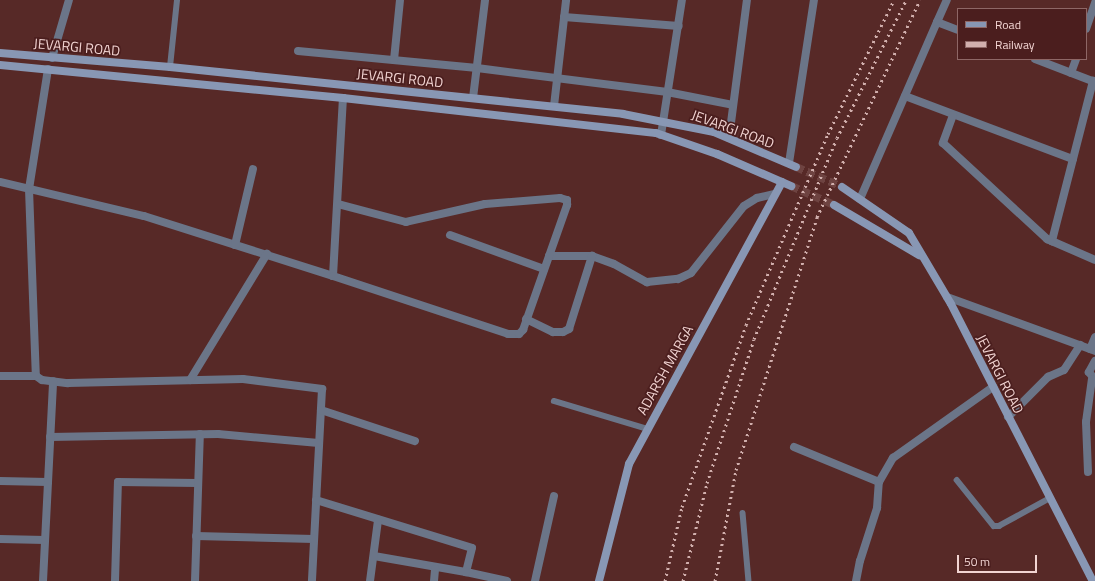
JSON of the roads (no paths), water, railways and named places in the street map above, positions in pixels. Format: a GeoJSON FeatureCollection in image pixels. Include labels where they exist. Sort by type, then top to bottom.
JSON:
{"type":"FeatureCollection","features":[{"type":"Feature","properties":{"kind":"main road","name":"JEVARGI ROAD"},"geometry":{"type":"LineString","coordinates":[[0,53],[170,67],[554,106],[663,120],[693,126],[729,138],[793,165]]}},
{"type":"Feature","properties":{"kind":"main road"},"geometry":{"type":"LineString","coordinates":[[0,65],[344,98],[661,135],[717,154],[791,186]]}},
{"type":"Feature","properties":{"kind":"main road","name":"ADARSH MARGA"},"geometry":{"type":"LineString","coordinates":[[599,581],[630,464],[782,182]]}},
{"type":"Feature","properties":{"kind":"main road","name":"JEVARGI ROAD"},"geometry":{"type":"LineString","coordinates":[[842,187],[909,233],[947,297],[1093,581]]}},
{"type":"Feature","properties":{"kind":"main road"},"geometry":{"type":"LineString","coordinates":[[834,205],[922,256]]}},
{"type":"Feature","properties":{"kind":"street"},"geometry":{"type":"LineString","coordinates":[[52,58],[69,0]]}},
{"type":"Feature","properties":{"kind":"street"},"geometry":{"type":"LineString","coordinates":[[394,60],[400,0]]}},
{"type":"Feature","properties":{"kind":"street"},"geometry":{"type":"LineString","coordinates":[[473,98],[485,0]]}},
{"type":"Feature","properties":{"kind":"street"},"geometry":{"type":"LineString","coordinates":[[554,106],[566,0]]}},
{"type":"Feature","properties":{"kind":"street"},"geometry":{"type":"LineString","coordinates":[[661,135],[682,0]]}},
{"type":"Feature","properties":{"kind":"street"},"geometry":{"type":"LineString","coordinates":[[729,138],[747,0]]}},
{"type":"Feature","properties":{"kind":"street"},"geometry":{"type":"LineString","coordinates":[[793,165],[814,0]]}},
{"type":"Feature","properties":{"kind":"street"},"geometry":{"type":"LineString","coordinates":[[860,199],[947,0]]}},
{"type":"Feature","properties":{"kind":"street"},"geometry":{"type":"LineString","coordinates":[[1087,26],[1095,3]]}},
{"type":"Feature","properties":{"kind":"street"},"geometry":{"type":"LineString","coordinates":[[564,17],[679,26]]}},
{"type":"Feature","properties":{"kind":"street"},"geometry":{"type":"LineString","coordinates":[[937,22],[957,30]]}},
{"type":"Feature","properties":{"kind":"street"},"geometry":{"type":"LineString","coordinates":[[298,51],[477,68],[558,78],[668,92],[733,105]]}},
{"type":"Feature","properties":{"kind":"street"},"geometry":{"type":"LineString","coordinates":[[1038,60],[1094,82],[1052,242]]}},
{"type":"Feature","properties":{"kind":"street"},"geometry":{"type":"LineString","coordinates":[[1071,73],[1076,60]]}},
{"type":"Feature","properties":{"kind":"street"},"geometry":{"type":"LineString","coordinates":[[36,376],[29,189],[48,69]]}},
{"type":"Feature","properties":{"kind":"street"},"geometry":{"type":"LineString","coordinates":[[905,96],[1073,159]]}},
{"type":"Feature","properties":{"kind":"street"},"geometry":{"type":"LineString","coordinates":[[333,276],[344,98]]}},
{"type":"Feature","properties":{"kind":"street"},"geometry":{"type":"LineString","coordinates":[[953,115],[943,143],[1052,242],[1095,260]]}},
{"type":"Feature","properties":{"kind":"street"},"geometry":{"type":"LineString","coordinates":[[235,245],[253,169]]}},
{"type":"Feature","properties":{"kind":"street"},"geometry":{"type":"LineString","coordinates":[[0,182],[144,216],[266,254],[508,334],[518,334],[526,319],[566,208],[565,199],[485,204],[406,222],[338,204]]}},
{"type":"Feature","properties":{"kind":"street"},"geometry":{"type":"LineString","coordinates":[[549,256],[592,256],[614,264],[648,282],[686,277],[744,206],[757,198],[775,194]]}},
{"type":"Feature","properties":{"kind":"street"},"geometry":{"type":"LineString","coordinates":[[450,235],[544,270]]}},
{"type":"Feature","properties":{"kind":"street"},"geometry":{"type":"LineString","coordinates":[[190,380],[266,254]]}},
{"type":"Feature","properties":{"kind":"street"},"geometry":{"type":"LineString","coordinates":[[526,319],[553,332],[563,332],[569,329],[592,256]]}},
{"type":"Feature","properties":{"kind":"street"},"geometry":{"type":"LineString","coordinates":[[947,297],[1093,350],[1095,337]]}},
{"type":"Feature","properties":{"kind":"street"},"geometry":{"type":"LineString","coordinates":[[1008,417],[1048,376],[1064,370],[1080,345]]}},
{"type":"Feature","properties":{"kind":"street"},"geometry":{"type":"LineString","coordinates":[[1088,472],[1086,422],[1094,380],[1089,372],[1095,361]]}},
{"type":"Feature","properties":{"kind":"street"},"geometry":{"type":"LineString","coordinates":[[0,376],[36,376],[53,381],[243,379],[322,389],[312,581]]}},
{"type":"Feature","properties":{"kind":"street"},"geometry":{"type":"LineString","coordinates":[[43,581],[53,381]]}},
{"type":"Feature","properties":{"kind":"street"},"geometry":{"type":"LineString","coordinates":[[856,581],[860,561],[877,508],[879,482],[893,458],[993,387]]}},
{"type":"Feature","properties":{"kind":"street"},"geometry":{"type":"LineString","coordinates":[[321,410],[415,440]]}},
{"type":"Feature","properties":{"kind":"street"},"geometry":{"type":"LineString","coordinates":[[50,437],[200,434],[319,443]]}},
{"type":"Feature","properties":{"kind":"street"},"geometry":{"type":"LineString","coordinates":[[195,581],[200,434]]}},
{"type":"Feature","properties":{"kind":"street"},"geometry":{"type":"LineString","coordinates":[[794,447],[879,482]]}},
{"type":"Feature","properties":{"kind":"street"},"geometry":{"type":"LineString","coordinates":[[0,481],[48,482]]}},
{"type":"Feature","properties":{"kind":"street"},"geometry":{"type":"LineString","coordinates":[[116,581],[118,482],[198,483]]}},
{"type":"Feature","properties":{"kind":"street"},"geometry":{"type":"LineString","coordinates":[[535,581],[554,496]]}},
{"type":"Feature","properties":{"kind":"street"},"geometry":{"type":"LineString","coordinates":[[316,500],[472,548],[466,572]]}},
{"type":"Feature","properties":{"kind":"street"},"geometry":{"type":"LineString","coordinates":[[370,581],[378,520]]}},
{"type":"Feature","properties":{"kind":"street"},"geometry":{"type":"LineString","coordinates":[[196,536],[314,539]]}},
{"type":"Feature","properties":{"kind":"street"},"geometry":{"type":"LineString","coordinates":[[0,539],[45,540]]}},
{"type":"Feature","properties":{"kind":"street"},"geometry":{"type":"LineString","coordinates":[[374,556],[435,569],[466,572],[507,581]]}},
{"type":"Feature","properties":{"kind":"street"},"geometry":{"type":"LineString","coordinates":[[434,581],[435,569]]}},
{"type":"Feature","properties":{"kind":"lane"},"geometry":{"type":"LineString","coordinates":[[170,67],[177,0]]}},
{"type":"Feature","properties":{"kind":"lane"},"geometry":{"type":"LineString","coordinates":[[554,400],[648,430]]}},
{"type":"Feature","properties":{"kind":"lane"},"geometry":{"type":"LineString","coordinates":[[957,480],[994,526],[1000,526],[1050,498]]}},
{"type":"Feature","properties":{"kind":"lane"},"geometry":{"type":"LineString","coordinates":[[743,513],[749,581]]}},
{"type":"Feature","properties":{"kind":"tunnel"},"geometry":{"type":"LineString","coordinates":[[796,167],[842,187]]}},
{"type":"Feature","properties":{"kind":"tunnel"},"geometry":{"type":"LineString","coordinates":[[791,186],[834,205]]}},
{"type":"Feature","properties":{"kind":"railway"},"geometry":{"type":"LineString","coordinates":[[665,581],[682,507],[746,325],[828,134],[894,0]]}},
{"type":"Feature","properties":{"kind":"railway"},"geometry":{"type":"LineString","coordinates":[[683,581],[707,483],[754,339],[837,138],[906,0]]}},
{"type":"Feature","properties":{"kind":"railway"},"geometry":{"type":"LineString","coordinates":[[715,581],[736,470],[817,217],[920,0]]}}]}
